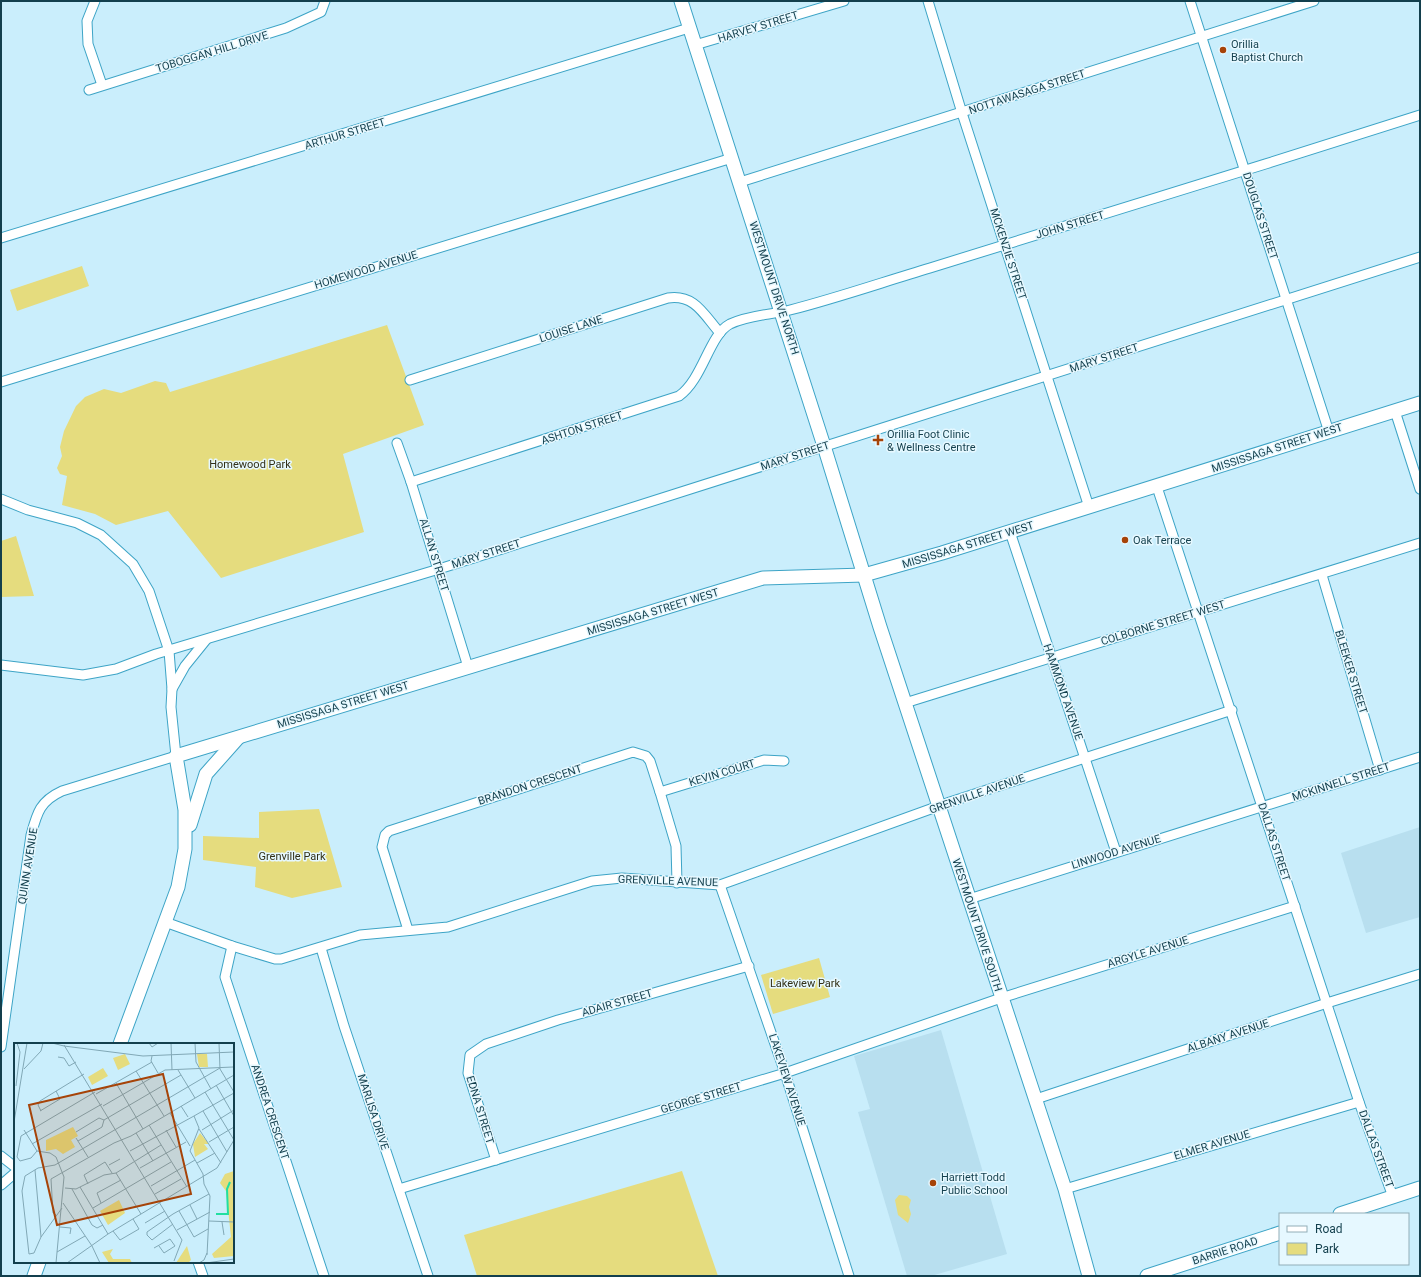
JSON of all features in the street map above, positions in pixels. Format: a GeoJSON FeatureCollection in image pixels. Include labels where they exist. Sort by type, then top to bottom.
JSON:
{"type":"FeatureCollection","features":[{"type":"Feature","properties":{"kind":"street"},"geometry":{"type":"LineString","coordinates":[[95,1],[87,20],[88,44],[102,85]]}},
{"type":"Feature","properties":{"kind":"street","name":"TOBOGGAN HILL DRIVE"},"geometry":{"type":"LineString","coordinates":[[89,90],[286,28],[321,12],[325,1]]}},
{"type":"Feature","properties":{"kind":"street","name":"WESTMOUNT DRIVE NORTH"},"geometry":{"type":"LineString","coordinates":[[681,1],[694,45],[740,182],[864,575]]}},
{"type":"Feature","properties":{"kind":"street","name":"HARVEY STREET"},"geometry":{"type":"LineString","coordinates":[[694,45],[844,1]]}},
{"type":"Feature","properties":{"kind":"street","name":"MCKENZIE STREET"},"geometry":{"type":"LineString","coordinates":[[928,1],[962,113],[1089,508]]}},
{"type":"Feature","properties":{"kind":"street","name":"DOUGLAS STREET"},"geometry":{"type":"LineString","coordinates":[[1190,1],[1329,432]]}},
{"type":"Feature","properties":{"kind":"street","name":"NOTTAWASAGA STREET"},"geometry":{"type":"LineString","coordinates":[[740,182],[1314,1]]}},
{"type":"Feature","properties":{"kind":"street","name":"ARTHUR STREET"},"geometry":{"type":"LineString","coordinates":[[1,238],[689,28]]}},
{"type":"Feature","properties":{"kind":"street","name":"JOHN STREET"},"geometry":{"type":"LineString","coordinates":[[720,333],[729,325],[742,320],[781,312],[1005,245],[1420,115]]}},
{"type":"Feature","properties":{"kind":"street","name":"HOMEWOOD AVENUE"},"geometry":{"type":"LineString","coordinates":[[1,382],[732,158]]}},
{"type":"Feature","properties":{"kind":"street","name":"MARY STREET"},"geometry":{"type":"LineString","coordinates":[[1,665],[83,675],[116,669],[156,654],[438,569],[1420,258]]}},
{"type":"Feature","properties":{"kind":"street","name":"LOUISE LANE"},"geometry":{"type":"LineString","coordinates":[[410,380],[668,298],[678,297],[693,302],[720,333]]}},
{"type":"Feature","properties":{"kind":"street","name":"ASHTON STREET"},"geometry":{"type":"LineString","coordinates":[[411,482],[680,396],[689,389],[695,380],[720,333]]}},
{"type":"Feature","properties":{"kind":"street","name":"MISSISSAGA STREET WEST"},"geometry":{"type":"LineString","coordinates":[[176,756],[468,667],[594,631],[763,578],[864,575],[1089,508],[1420,403]]}},
{"type":"Feature","properties":{"kind":"street"},"geometry":{"type":"LineString","coordinates":[[1395,410],[1420,488]]}},
{"type":"Feature","properties":{"kind":"street","name":"ALLAN STREET"},"geometry":{"type":"LineString","coordinates":[[397,443],[411,482],[468,667]]}},
{"type":"Feature","properties":{"kind":"street","name":"DALLAS STREET"},"geometry":{"type":"LineString","coordinates":[[1157,486],[1232,710],[1359,1102],[1393,1197]]}},
{"type":"Feature","properties":{"kind":"street"},"geometry":{"type":"LineString","coordinates":[[1,499],[28,510],[77,523],[108,540],[133,564],[148,591],[169,651],[172,689],[171,707],[176,756],[185,810],[185,842]]}},
{"type":"Feature","properties":{"kind":"street","name":"HAMMOND AVENUE"},"geometry":{"type":"LineString","coordinates":[[1010,532],[1050,657],[1086,757],[1116,852]]}},
{"type":"Feature","properties":{"kind":"street","name":"COLBORNE STREET WEST"},"geometry":{"type":"LineString","coordinates":[[905,702],[1050,657],[1200,613],[1420,544]]}},
{"type":"Feature","properties":{"kind":"street","name":"BLEEKER STREET"},"geometry":{"type":"LineString","coordinates":[[1322,574],[1380,770]]}},
{"type":"Feature","properties":{"kind":"street","name":"WESTMOUNT DRIVE SOUTH"},"geometry":{"type":"LineString","coordinates":[[864,575],[1001,998],[1065,1189],[1089,1276]]}},
{"type":"Feature","properties":{"kind":"street"},"geometry":{"type":"LineString","coordinates":[[172,689],[185,666],[206,640]]}},
{"type":"Feature","properties":{"kind":"street","name":"GRENVILLE AVENUE"},"geometry":{"type":"LineString","coordinates":[[165,922],[232,946],[275,959],[321,948],[360,934],[448,927],[592,881],[622,878],[720,885],[939,806],[1232,710]]}},
{"type":"Feature","properties":{"kind":"street"},"geometry":{"type":"LineString","coordinates":[[120,1043],[178,887],[185,842],[206,774],[238,737]]}},
{"type":"Feature","properties":{"kind":"street","name":"BRANDON CRESCENT"},"geometry":{"type":"LineString","coordinates":[[408,930],[382,847],[385,835],[389,831],[634,752],[641,754],[650,761],[660,792],[676,846],[676,883]]}},
{"type":"Feature","properties":{"kind":"street","name":"QUINN AVENUE"},"geometry":{"type":"LineString","coordinates":[[1,1047],[31,835],[36,817],[43,804],[52,796],[62,791],[176,756]]}},
{"type":"Feature","properties":{"kind":"street","name":"MCKINNELL STREET"},"geometry":{"type":"LineString","coordinates":[[1263,807],[1420,757]]}},
{"type":"Feature","properties":{"kind":"street","name":"KEVIN COURT"},"geometry":{"type":"LineString","coordinates":[[660,792],[764,760],[784,761]]}},
{"type":"Feature","properties":{"kind":"street","name":"LINWOOD AVENUE"},"geometry":{"type":"LineString","coordinates":[[969,899],[1263,807]]}},
{"type":"Feature","properties":{"kind":"street","name":"LAKEVIEW AVENUE"},"geometry":{"type":"LineString","coordinates":[[720,885],[785,1073],[849,1276]]}},
{"type":"Feature","properties":{"kind":"street","name":"ARGYLE AVENUE"},"geometry":{"type":"LineString","coordinates":[[1001,998],[1295,906]]}},
{"type":"Feature","properties":{"kind":"street","name":"ANDREA CRESCENT"},"geometry":{"type":"LineString","coordinates":[[232,946],[225,977],[324,1276]]}},
{"type":"Feature","properties":{"kind":"street","name":"MARLISA DRIVE"},"geometry":{"type":"LineString","coordinates":[[321,948],[344,1026],[428,1276]]}},
{"type":"Feature","properties":{"kind":"street","name":"ADAIR STREET"},"geometry":{"type":"LineString","coordinates":[[486,1044],[558,1020],[749,966]]}},
{"type":"Feature","properties":{"kind":"street","name":"ALBANY AVENUE"},"geometry":{"type":"LineString","coordinates":[[1036,1099],[1327,1003],[1420,974]]}},
{"type":"Feature","properties":{"kind":"street","name":"GEORGE STREET"},"geometry":{"type":"LineString","coordinates":[[399,1189],[785,1073],[1001,998]]}},
{"type":"Feature","properties":{"kind":"street","name":"EDNA STREET"},"geometry":{"type":"LineString","coordinates":[[486,1044],[470,1055],[468,1073],[496,1160]]}},
{"type":"Feature","properties":{"kind":"street","name":"ELMER AVENUE"},"geometry":{"type":"LineString","coordinates":[[1065,1189],[1359,1102]]}},
{"type":"Feature","properties":{"kind":"street"},"geometry":{"type":"LineString","coordinates":[[1,1156],[14,1166]]}},
{"type":"Feature","properties":{"kind":"street"},"geometry":{"type":"LineString","coordinates":[[1,1185],[14,1174]]}},
{"type":"Feature","properties":{"kind":"street"},"geometry":{"type":"LineString","coordinates":[[1343,1213],[1420,1188]]}},
{"type":"Feature","properties":{"kind":"street","name":"BARRIE ROAD"},"geometry":{"type":"LineString","coordinates":[[1147,1276],[1279,1233]]}},
{"type":"Feature","properties":{"kind":"street"},"geometry":{"type":"LineString","coordinates":[[34,1276],[39,1263]]}},
{"type":"Feature","properties":{"kind":"street"},"geometry":{"type":"LineString","coordinates":[[198,1263],[203,1276]]}},
{"type":"Feature","properties":{"kind":"shaded area"},"geometry":{"type":"Polygon","coordinates":[[[1420,827],[1420,917],[1366,933],[1341,853],[1420,827]]]}},
{"type":"Feature","properties":{"kind":"shaded area","name":"Harriett Todd Public School"},"geometry":{"type":"Polygon","coordinates":[[[941,1030],[1007,1254],[931,1276],[907,1276],[858,1112],[870,1109],[854,1056],[941,1030]]]}},
{"type":"Feature","properties":{"kind":"green space"},"geometry":{"type":"Polygon","coordinates":[[[82,266],[89,286],[17,311],[10,290],[82,266]]]}},
{"type":"Feature","properties":{"kind":"green space","name":"Homewood Park"},"geometry":{"type":"Polygon","coordinates":[[[387,325],[424,425],[343,454],[364,532],[221,578],[168,511],[116,525],[95,514],[62,505],[67,476],[60,474],[57,468],[62,456],[60,447],[64,431],[76,406],[85,397],[104,389],[121,393],[155,381],[166,383],[170,392],[387,325]]]}},
{"type":"Feature","properties":{"kind":"green space"},"geometry":{"type":"Polygon","coordinates":[[[16,536],[34,596],[1,597],[1,541],[16,536]]]}},
{"type":"Feature","properties":{"kind":"green space","name":"Grenville Park"},"geometry":{"type":"Polygon","coordinates":[[[319,809],[342,887],[292,898],[255,887],[256,867],[203,860],[203,836],[259,838],[259,812],[319,809]]]}},
{"type":"Feature","properties":{"kind":"green space","name":"Lakeview Park"},"geometry":{"type":"Polygon","coordinates":[[[819,958],[830,997],[773,1014],[761,975],[819,958]]]}},
{"type":"Feature","properties":{"kind":"green space"},"geometry":{"type":"Polygon","coordinates":[[[682,1171],[718,1276],[477,1276],[464,1235],[682,1171]]]}},
{"type":"Feature","properties":{"kind":"green space"},"geometry":{"type":"Polygon","coordinates":[[[899,1195],[907,1196],[911,1200],[909,1207],[911,1214],[908,1223],[898,1215],[895,1200],[899,1195]]]}},
{"type":"Feature","properties":{"kind":"place","name":"Orillia Baptist Church"},"geometry":{"type":"Point","coordinates":[1223,50]}},
{"type":"Feature","properties":{"kind":"place","name":"Orillia Foot Clinic & Wellness Centre"},"geometry":{"type":"Point","coordinates":[878,440]}},
{"type":"Feature","properties":{"kind":"place","name":"Oak Terrace"},"geometry":{"type":"Point","coordinates":[1125,540]}},
{"type":"Feature","properties":{"kind":"place","name":"Harriett Todd Public School"},"geometry":{"type":"Point","coordinates":[933,1183]}}]}
